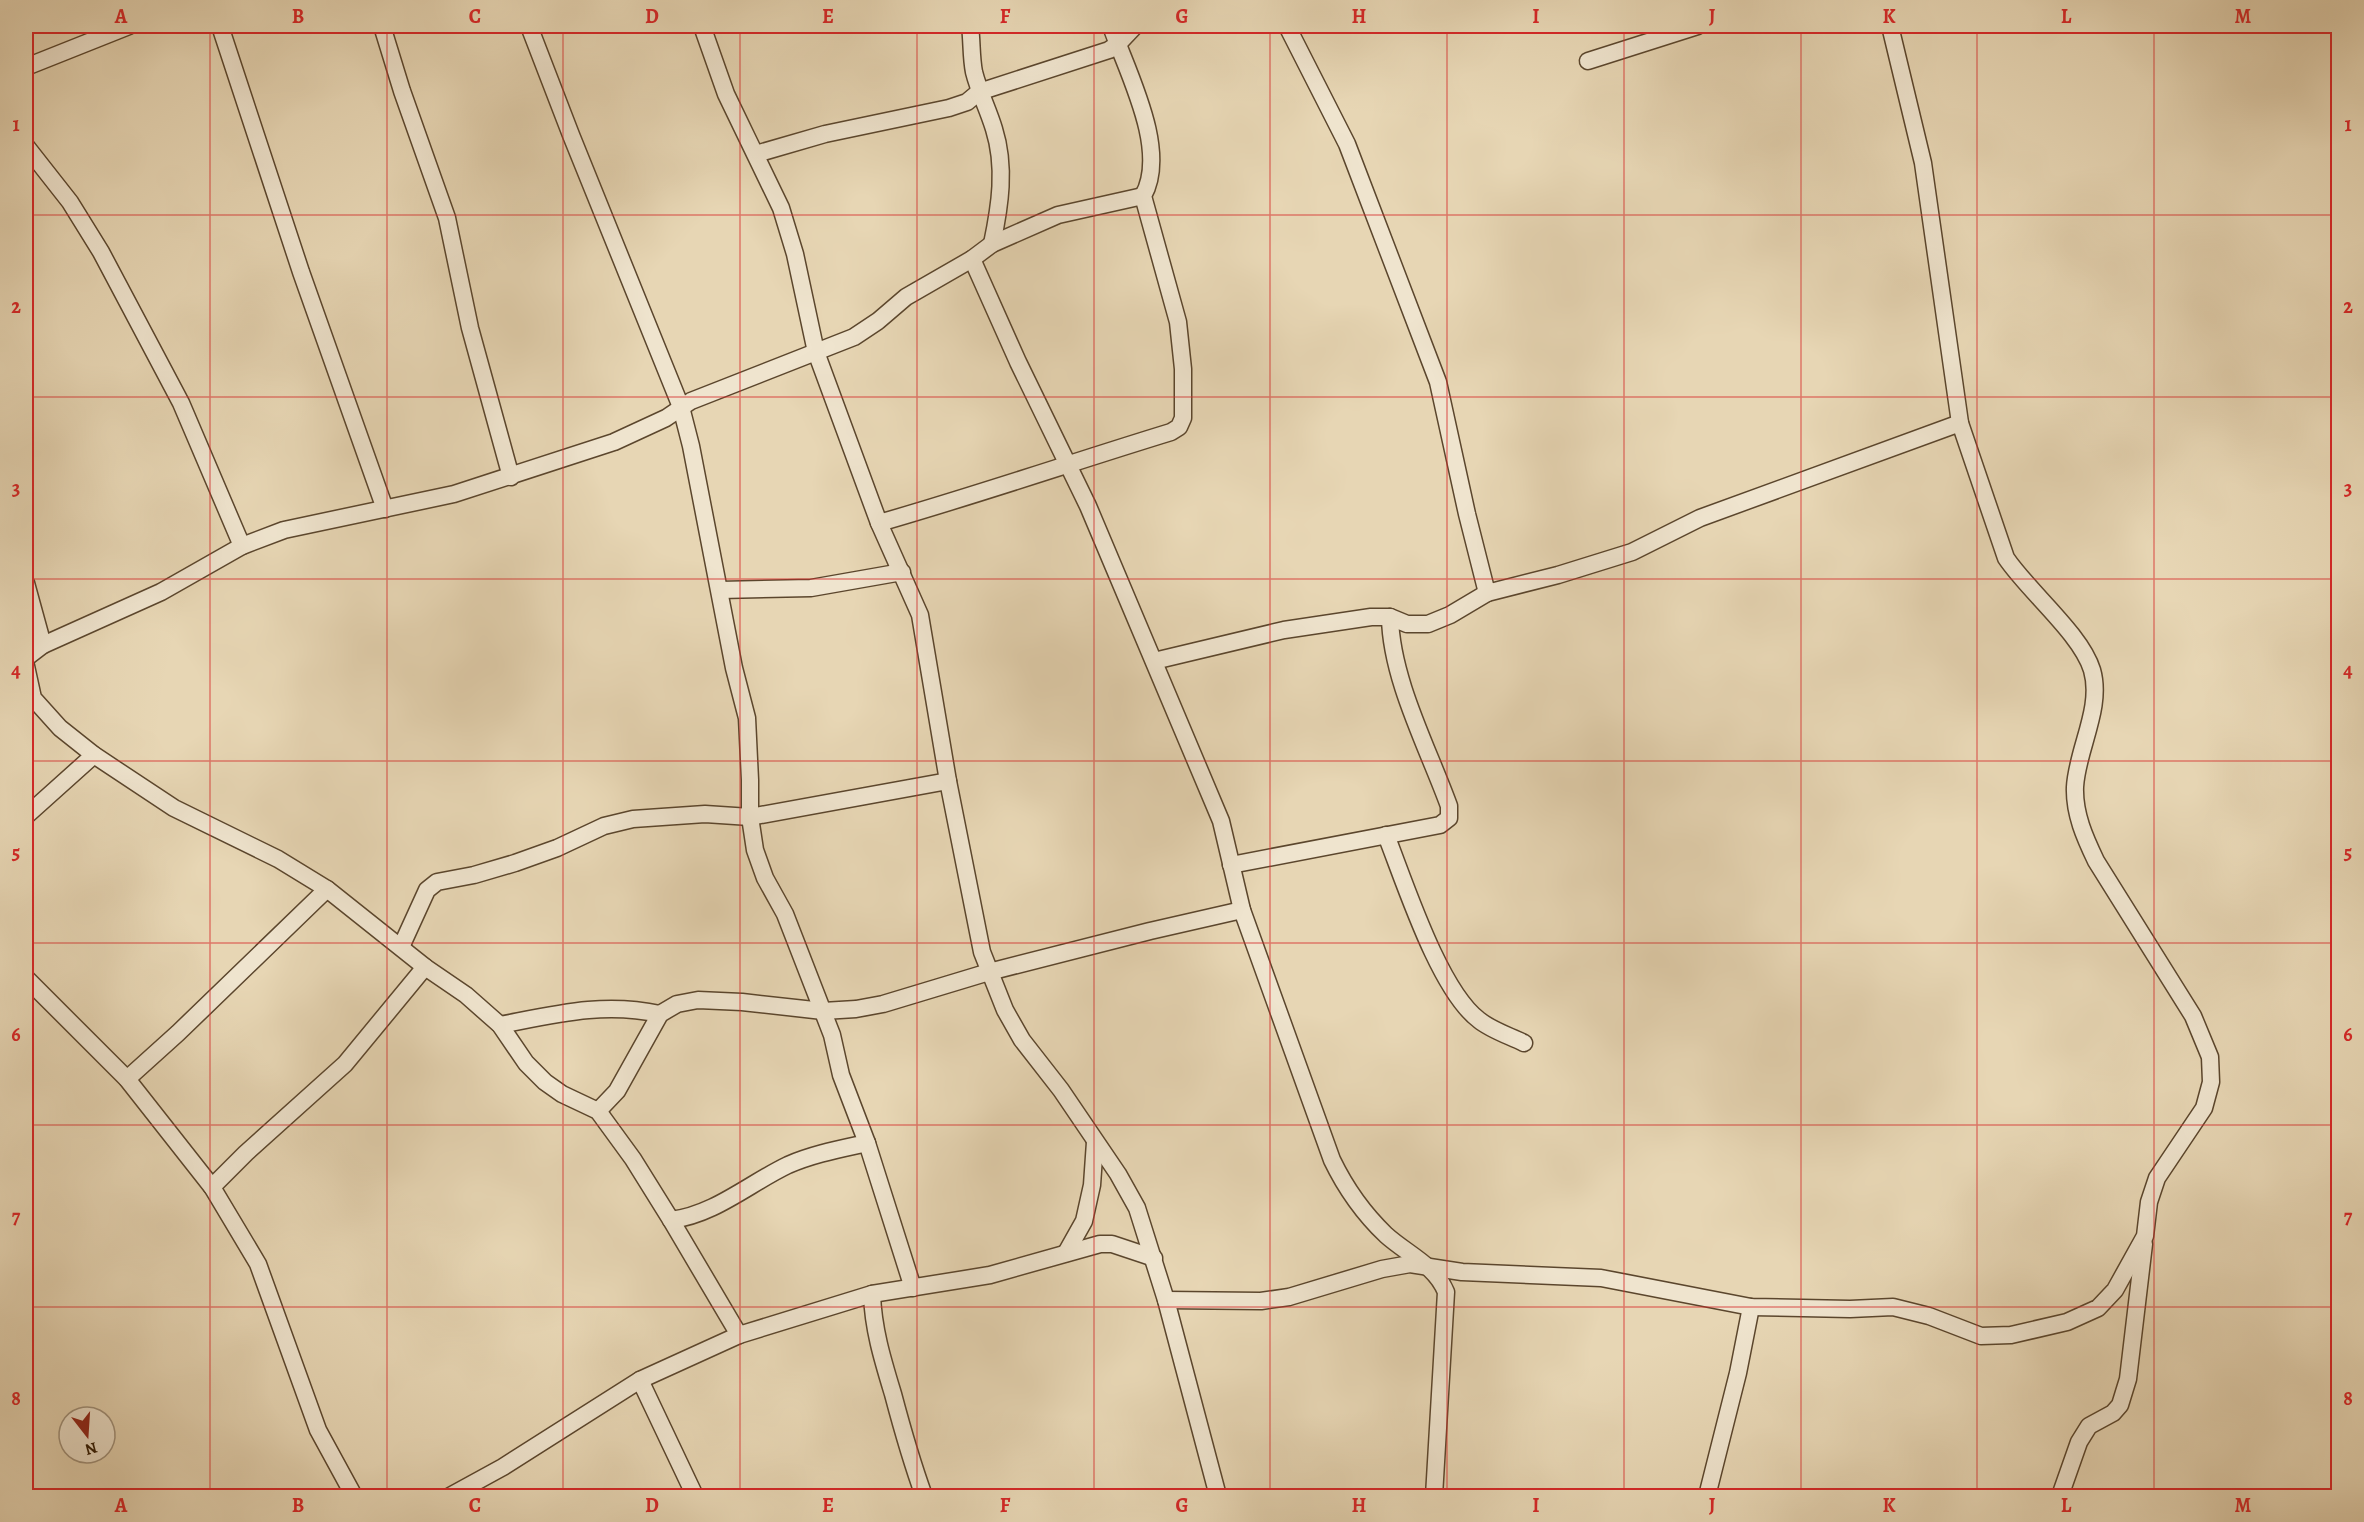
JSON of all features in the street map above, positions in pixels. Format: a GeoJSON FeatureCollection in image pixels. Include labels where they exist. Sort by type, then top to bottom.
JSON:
{"type":"FeatureCollection","features":[{"type":"Feature","properties":{"kind":"street"},"geometry":{"type":"LineString","coordinates":[[26,67],[129,26]]}},
{"type":"Feature","properties":{"kind":"street"},"geometry":{"type":"LineString","coordinates":[[220,26],[301,272],[385,509]]}},
{"type":"Feature","properties":{"kind":"street"},"geometry":{"type":"LineString","coordinates":[[382,26],[402,91],[447,218],[470,328],[511,477]]}},
{"type":"Feature","properties":{"kind":"street"},"geometry":{"type":"LineString","coordinates":[[529,26],[681,407],[720,590],[734,668],[747,718],[751,834],[759,864],[785,914],[832,1035],[841,1075],[867,1143],[914,1288]]}},
{"type":"Feature","properties":{"kind":"street"},"geometry":{"type":"LineString","coordinates":[[702,26],[726,94],[781,208],[795,254],[816,352],[879,523],[920,615],[948,780],[982,952],[989,972],[1005,1010],[1022,1040],[1061,1090],[1118,1174],[1137,1208],[1166,1300],[1218,1497]]}},
{"type":"Feature","properties":{"kind":"street"},"geometry":{"type":"LineString","coordinates":[[970,26],[974,69],[979,92],[995,131],[1000,163],[999,213],[992,244]]}},
{"type":"Feature","properties":{"kind":"street"},"geometry":{"type":"LineString","coordinates":[[879,523],[977,495],[1171,432],[1184,418],[1183,369],[1178,322],[1143,196],[1150,184],[1152,167],[1149,139],[1137,93],[1112,26]]}},
{"type":"Feature","properties":{"kind":"street"},"geometry":{"type":"LineString","coordinates":[[756,154],[836,131],[949,108],[967,102],[979,92],[1109,50],[1135,26]]}},
{"type":"Feature","properties":{"kind":"street"},"geometry":{"type":"LineString","coordinates":[[1287,26],[1347,144],[1438,382],[1487,593]]}},
{"type":"Feature","properties":{"kind":"street"},"geometry":{"type":"LineString","coordinates":[[1588,61],[1698,26]]}},
{"type":"Feature","properties":{"kind":"street"},"geometry":{"type":"LineString","coordinates":[[1890,26],[1923,163],[1960,423],[2006,558],[2017,574],[2084,651],[2092,672],[2094,699],[2075,787],[2077,814],[2084,838],[2193,1016],[2210,1057],[2211,1082],[2204,1108],[2157,1178],[2149,1202],[2128,1379],[2120,1405],[2113,1413],[2089,1425],[2079,1442],[2060,1497]]}},
{"type":"Feature","properties":{"kind":"street"},"geometry":{"type":"LineString","coordinates":[[26,146],[70,202],[101,252],[181,403],[242,546]]}},
{"type":"Feature","properties":{"kind":"street"},"geometry":{"type":"LineString","coordinates":[[26,658],[43,645],[161,592],[242,546],[284,530],[454,494],[579,455],[645,429],[681,407],[854,337],[878,321],[906,297],[972,259],[992,244],[1058,215],[1143,196]]}},
{"type":"Feature","properties":{"kind":"street"},"geometry":{"type":"LineString","coordinates":[[972,259],[1088,506],[1221,821],[1242,910],[1287,1041],[1332,1160],[1343,1183],[1371,1220],[1409,1254],[1431,1269],[1442,1284],[1447,1300],[1434,1497]]}},
{"type":"Feature","properties":{"kind":"street"},"geometry":{"type":"LineString","coordinates":[[1154,661],[1284,630],[1371,616],[1390,618],[1407,624],[1428,624],[1450,615],[1487,593],[1568,572],[1632,552],[1700,518],[1960,423]]}},
{"type":"Feature","properties":{"kind":"street"},"geometry":{"type":"LineString","coordinates":[[720,590],[811,588],[902,572]]}},
{"type":"Feature","properties":{"kind":"street"},"geometry":{"type":"LineString","coordinates":[[26,583],[43,645]]}},
{"type":"Feature","properties":{"kind":"street"},"geometry":{"type":"LineString","coordinates":[[1231,866],[1440,825],[1449,818],[1449,806],[1398,672],[1390,637],[1390,618]]}},
{"type":"Feature","properties":{"kind":"street"},"geometry":{"type":"LineString","coordinates":[[26,666],[29,696],[60,728],[94,755],[174,808],[278,859],[327,889],[425,967],[466,995],[500,1025],[526,1063],[545,1082],[562,1094],[598,1111],[633,1159],[739,1335]]}},
{"type":"Feature","properties":{"kind":"street"},"geometry":{"type":"LineString","coordinates":[[26,816],[94,755]]}},
{"type":"Feature","properties":{"kind":"street"},"geometry":{"type":"LineString","coordinates":[[401,947],[428,890],[437,882],[507,866],[557,848],[604,826],[633,819],[705,814],[750,817],[948,780]]}},
{"type":"Feature","properties":{"kind":"street"},"geometry":{"type":"LineString","coordinates":[[1386,835],[1430,944],[1461,1002],[1479,1021],[1524,1044]]}},
{"type":"Feature","properties":{"kind":"street"},"geometry":{"type":"LineString","coordinates":[[127,1079],[327,889]]}},
{"type":"Feature","properties":{"kind":"street"},"geometry":{"type":"LineString","coordinates":[[598,1111],[617,1090],[660,1014],[677,1004],[698,1000],[742,1002],[823,1011],[856,1010],[989,972],[1242,910]]}},
{"type":"Feature","properties":{"kind":"street"},"geometry":{"type":"LineString","coordinates":[[212,1187],[345,1064],[425,967]]}},
{"type":"Feature","properties":{"kind":"street"},"geometry":{"type":"LineString","coordinates":[[26,978],[127,1079],[212,1187],[258,1264],[318,1430],[354,1497]]}},
{"type":"Feature","properties":{"kind":"street"},"geometry":{"type":"LineString","coordinates":[[500,1025],[604,1007],[637,1009],[660,1014]]}},
{"type":"Feature","properties":{"kind":"street"},"geometry":{"type":"LineString","coordinates":[[1066,1253],[1084,1221],[1092,1185],[1095,1142]]}},
{"type":"Feature","properties":{"kind":"street"},"geometry":{"type":"LineString","coordinates":[[671,1220],[709,1208],[788,1166],[814,1155],[867,1143]]}},
{"type":"Feature","properties":{"kind":"street"},"geometry":{"type":"LineString","coordinates":[[1166,1300],[1261,1301],[1289,1297],[1396,1265],[1410,1264],[1431,1269],[1601,1278],[1751,1307],[1850,1309],[1893,1307],[1929,1316],[1981,1336],[2011,1335],[2067,1322],[2098,1308],[2115,1290],[2145,1236]]}},
{"type":"Feature","properties":{"kind":"street"},"geometry":{"type":"LineString","coordinates":[[450,1497],[503,1467],[640,1380],[739,1335],[872,1294],[990,1275],[1100,1244],[1112,1244],[1154,1258]]}},
{"type":"Feature","properties":{"kind":"street"},"geometry":{"type":"LineString","coordinates":[[872,1294],[872,1314],[877,1337],[911,1460],[924,1497]]}},
{"type":"Feature","properties":{"kind":"street"},"geometry":{"type":"LineString","coordinates":[[1707,1497],[1738,1373],[1751,1307]]}},
{"type":"Feature","properties":{"kind":"street"},"geometry":{"type":"LineString","coordinates":[[640,1380],[695,1497]]}}]}
